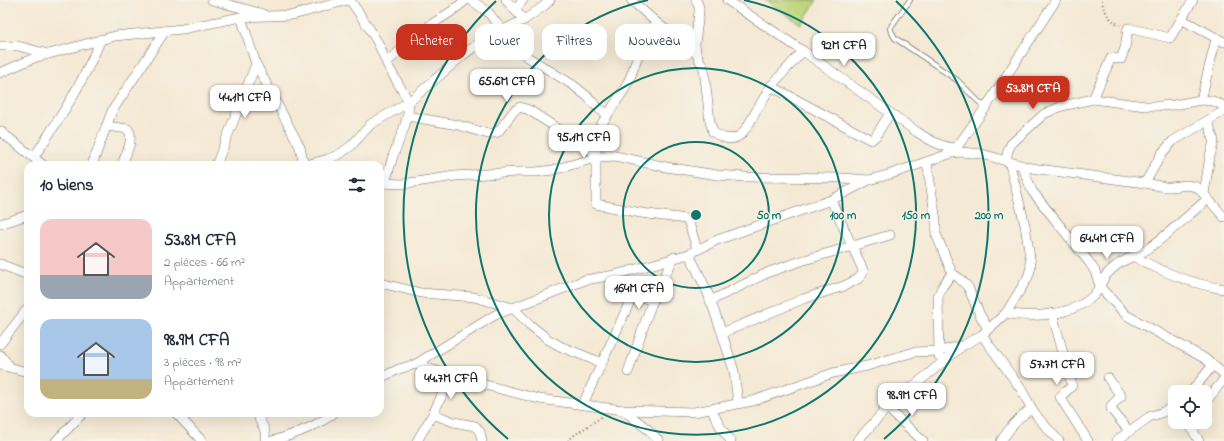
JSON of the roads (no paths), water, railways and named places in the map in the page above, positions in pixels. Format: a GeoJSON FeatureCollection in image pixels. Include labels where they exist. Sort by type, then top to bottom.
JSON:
{"type":"FeatureCollection","features":[{"type":"Feature","properties":{"kind":"street"},"geometry":{"type":"LineString","coordinates":[[212,0],[274,17]]}},
{"type":"Feature","properties":{"kind":"street"},"geometry":{"type":"LineString","coordinates":[[0,73],[34,58],[115,36],[182,29],[241,18],[294,15],[323,3],[349,0],[369,28],[409,102],[407,116],[384,180]]}},
{"type":"Feature","properties":{"kind":"street"},"geometry":{"type":"LineString","coordinates":[[387,62],[428,26],[466,0]]}},
{"type":"Feature","properties":{"kind":"street"},"geometry":{"type":"LineString","coordinates":[[471,0],[488,12],[497,24]]}},
{"type":"Feature","properties":{"kind":"street"},"geometry":{"type":"LineString","coordinates":[[506,0],[524,20]]}},
{"type":"Feature","properties":{"kind":"street"},"geometry":{"type":"LineString","coordinates":[[515,10],[523,0]]}},
{"type":"Feature","properties":{"kind":"street"},"geometry":{"type":"LineString","coordinates":[[515,24],[524,20],[550,0]]}},
{"type":"Feature","properties":{"kind":"street"},"geometry":{"type":"LineString","coordinates":[[631,0],[657,23],[696,53],[704,69],[711,127],[713,132],[726,138],[733,138],[743,134],[771,86],[803,51]]}},
{"type":"Feature","properties":{"kind":"street"},"geometry":{"type":"LineString","coordinates":[[696,0],[700,12],[696,37],[696,53]]}},
{"type":"Feature","properties":{"kind":"street"},"geometry":{"type":"LineString","coordinates":[[727,0],[803,51],[934,143],[961,152],[975,153],[1007,160],[1031,168],[1171,187],[1187,185],[1197,188],[1224,217]]}},
{"type":"Feature","properties":{"kind":"street"},"geometry":{"type":"LineString","coordinates":[[384,376],[416,364],[495,315],[585,280],[615,275],[688,254],[717,240],[831,200],[869,180],[927,162],[954,150],[986,107],[1056,0]]}},
{"type":"Feature","properties":{"kind":"street"},"geometry":{"type":"LineString","coordinates":[[1093,99],[1111,58],[1121,59],[1125,48],[1128,28],[1169,38],[1193,0]]}},
{"type":"Feature","properties":{"kind":"street"},"geometry":{"type":"LineString","coordinates":[[241,18],[256,64],[300,147],[304,161]]}},
{"type":"Feature","properties":{"kind":"street"},"geometry":{"type":"LineString","coordinates":[[1181,18],[1220,41],[1201,100]]}},
{"type":"Feature","properties":{"kind":"street"},"geometry":{"type":"LineString","coordinates":[[657,23],[642,47],[624,90],[599,128],[595,156],[597,176],[596,204],[641,213],[686,219],[689,223],[697,249]]}},
{"type":"Feature","properties":{"kind":"street"},"geometry":{"type":"LineString","coordinates":[[93,161],[115,105],[166,30]]}},
{"type":"Feature","properties":{"kind":"street"},"geometry":{"type":"LineString","coordinates":[[34,157],[75,93],[89,68],[101,40]]}},
{"type":"Feature","properties":{"kind":"street"},"geometry":{"type":"LineString","coordinates":[[0,46],[18,46],[49,54]]}},
{"type":"Feature","properties":{"kind":"street"},"geometry":{"type":"LineString","coordinates":[[320,161],[340,154],[351,146],[371,124],[409,102],[475,46]]}},
{"type":"Feature","properties":{"kind":"street"},"geometry":{"type":"LineString","coordinates":[[533,60],[573,85],[600,109],[608,114]]}},
{"type":"Feature","properties":{"kind":"street"},"geometry":{"type":"LineString","coordinates":[[218,161],[256,64]]}},
{"type":"Feature","properties":{"kind":"street"},"geometry":{"type":"LineString","coordinates":[[771,86],[871,140],[875,137],[890,113]]}},
{"type":"Feature","properties":{"kind":"street"},"geometry":{"type":"LineString","coordinates":[[857,441],[887,408],[939,364],[964,345],[985,332],[1006,313],[1028,277],[1031,267],[1025,224],[1007,160],[1008,151],[1011,144],[1044,114],[1062,106],[1093,99],[1145,106],[1174,105],[1201,100],[1213,101],[1224,106]]}},
{"type":"Feature","properties":{"kind":"street"},"geometry":{"type":"LineString","coordinates":[[407,116],[458,125],[488,134],[498,132],[514,111],[520,107],[538,115],[595,156]]}},
{"type":"Feature","properties":{"kind":"street"},"geometry":{"type":"LineString","coordinates":[[1144,183],[1162,153],[1172,141],[1224,111]]}},
{"type":"Feature","properties":{"kind":"street"},"geometry":{"type":"LineString","coordinates":[[1006,313],[1032,316],[1068,309],[1083,303],[1092,297],[1100,287],[1104,278],[1118,264],[1148,248],[1206,197],[1210,156],[1214,141],[1208,121]]}},
{"type":"Feature","properties":{"kind":"street"},"geometry":{"type":"LineString","coordinates":[[106,126],[128,129],[130,132],[131,140],[123,161]]}},
{"type":"Feature","properties":{"kind":"street"},"geometry":{"type":"LineString","coordinates":[[0,131],[38,161]]}},
{"type":"Feature","properties":{"kind":"street"},"geometry":{"type":"LineString","coordinates":[[384,183],[403,184],[455,176],[553,170],[595,156],[615,156],[666,167],[717,175],[869,180]]}},
{"type":"Feature","properties":{"kind":"street"},"geometry":{"type":"LineString","coordinates":[[927,162],[936,220],[936,234],[952,273],[968,287],[980,315],[985,332],[1032,408],[1058,441]]}},
{"type":"Feature","properties":{"kind":"street"},"geometry":{"type":"LineString","coordinates":[[1022,166],[1032,191],[1089,262],[1095,271],[1100,287],[1126,315],[1204,358],[1221,371]]}},
{"type":"Feature","properties":{"kind":"street"},"geometry":{"type":"LineString","coordinates":[[722,333],[783,307],[835,290],[858,279],[863,270],[831,200]]}},
{"type":"Feature","properties":{"kind":"street"},"geometry":{"type":"LineString","coordinates":[[0,224],[24,216]]}},
{"type":"Feature","properties":{"kind":"street"},"geometry":{"type":"LineString","coordinates":[[710,301],[769,272],[890,235]]}},
{"type":"Feature","properties":{"kind":"street"},"geometry":{"type":"LineString","coordinates":[[688,254],[701,278],[722,333],[734,371],[738,403]]}},
{"type":"Feature","properties":{"kind":"street"},"geometry":{"type":"LineString","coordinates":[[1133,256],[1157,269],[1224,289]]}},
{"type":"Feature","properties":{"kind":"street"},"geometry":{"type":"LineString","coordinates":[[628,372],[653,301],[674,257]]}},
{"type":"Feature","properties":{"kind":"street"},"geometry":{"type":"LineString","coordinates":[[0,264],[24,273]]}},
{"type":"Feature","properties":{"kind":"street"},"geometry":{"type":"LineString","coordinates":[[939,364],[938,297],[942,287],[952,273]]}},
{"type":"Feature","properties":{"kind":"street"},"geometry":{"type":"LineString","coordinates":[[384,284],[421,293],[474,297],[513,308],[549,340],[562,347],[602,363]]}},
{"type":"Feature","properties":{"kind":"street"},"geometry":{"type":"LineString","coordinates":[[583,404],[632,297],[636,295],[653,301]]}},
{"type":"Feature","properties":{"kind":"street"},"geometry":{"type":"LineString","coordinates":[[0,344],[24,313]]}},
{"type":"Feature","properties":{"kind":"street"},"geometry":{"type":"LineString","coordinates":[[1052,313],[1072,385],[1060,397],[1088,441]]}},
{"type":"Feature","properties":{"kind":"street"},"geometry":{"type":"LineString","coordinates":[[416,364],[451,376],[539,399],[620,409],[694,412],[769,396],[833,373],[867,366],[914,352],[940,351],[964,345]]}},
{"type":"Feature","properties":{"kind":"street"},"geometry":{"type":"LineString","coordinates":[[0,355],[12,368]]}},
{"type":"Feature","properties":{"kind":"street"},"geometry":{"type":"LineString","coordinates":[[0,366],[24,371]]}},
{"type":"Feature","properties":{"kind":"street"},"geometry":{"type":"LineString","coordinates":[[1201,385],[1221,371]]}},
{"type":"Feature","properties":{"kind":"street"},"geometry":{"type":"LineString","coordinates":[[1212,389],[1221,371]]}},
{"type":"Feature","properties":{"kind":"street"},"geometry":{"type":"LineString","coordinates":[[417,441],[433,414],[451,376]]}},
{"type":"Feature","properties":{"kind":"street"},"geometry":{"type":"LineString","coordinates":[[1108,378],[1121,396],[1111,406],[1111,409],[1129,431]]}},
{"type":"Feature","properties":{"kind":"street"},"geometry":{"type":"LineString","coordinates":[[887,408],[923,441]]}},
{"type":"Feature","properties":{"kind":"street"},"geometry":{"type":"LineString","coordinates":[[1001,441],[1014,423],[1032,408]]}},
{"type":"Feature","properties":{"kind":"street"},"geometry":{"type":"LineString","coordinates":[[620,409],[650,432],[659,441]]}},
{"type":"Feature","properties":{"kind":"street"},"geometry":{"type":"LineString","coordinates":[[711,409],[721,428],[731,441]]}},
{"type":"Feature","properties":{"kind":"street"},"geometry":{"type":"LineString","coordinates":[[1116,441],[1149,417],[1168,409]]}},
{"type":"Feature","properties":{"kind":"street"},"geometry":{"type":"LineString","coordinates":[[433,414],[454,422],[475,426],[480,432],[482,441]]}},
{"type":"Feature","properties":{"kind":"street"},"geometry":{"type":"LineString","coordinates":[[56,441],[79,417]]}},
{"type":"Feature","properties":{"kind":"street"},"geometry":{"type":"LineString","coordinates":[[180,417],[202,441]]}},
{"type":"Feature","properties":{"kind":"street"},"geometry":{"type":"LineString","coordinates":[[259,417],[266,432],[265,441]]}},
{"type":"Feature","properties":{"kind":"street"},"geometry":{"type":"LineString","coordinates":[[272,441],[291,435],[329,417]]}},
{"type":"Feature","properties":{"kind":"street"},"geometry":{"type":"LineString","coordinates":[[1192,429],[1199,441]]}},
{"type":"Feature","properties":{"kind":"lane"},"geometry":{"type":"LineString","coordinates":[[910,0],[892,25],[890,29],[891,34],[957,80],[986,107]]}}]}
